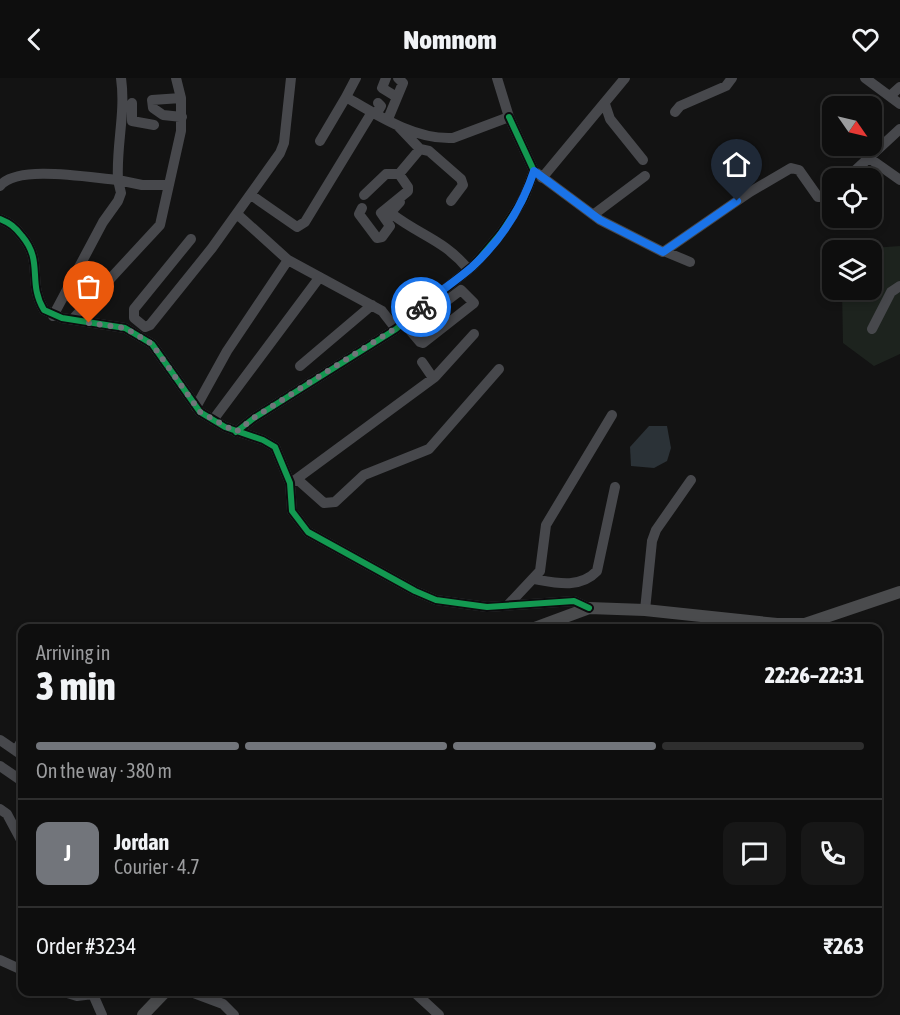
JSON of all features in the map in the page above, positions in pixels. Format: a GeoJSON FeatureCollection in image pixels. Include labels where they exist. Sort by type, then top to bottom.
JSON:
{"type":"FeatureCollection","features":[{"type":"Feature","properties":{"kind":"main road"},"geometry":{"type":"LineString","coordinates":[[546,624],[589,608],[645,610],[777,624],[804,624],[900,592]]}},
{"type":"Feature","properties":{"kind":"main road"},"geometry":{"type":"LineString","coordinates":[[143,1015],[161,996]]}},
{"type":"Feature","properties":{"kind":"street"},"geometry":{"type":"LineString","coordinates":[[122,78],[131,103],[132,121],[154,125]]}},
{"type":"Feature","properties":{"kind":"street"},"geometry":{"type":"LineString","coordinates":[[72,320],[156,231],[161,220],[182,117],[181,98],[176,78]]}},
{"type":"Feature","properties":{"kind":"street"},"geometry":{"type":"LineString","coordinates":[[191,239],[134,309],[134,318],[145,327],[150,325],[237,214],[284,143],[291,78]]}},
{"type":"Feature","properties":{"kind":"street"},"geometry":{"type":"LineString","coordinates":[[320,141],[356,78]]}},
{"type":"Feature","properties":{"kind":"street"},"geometry":{"type":"LineString","coordinates":[[386,78],[382,88],[395,96]]}},
{"type":"Feature","properties":{"kind":"street"},"geometry":{"type":"LineString","coordinates":[[388,118],[395,96],[404,84],[398,78]]}},
{"type":"Feature","properties":{"kind":"street"},"geometry":{"type":"LineString","coordinates":[[497,78],[508,117],[538,175],[593,215],[660,251],[690,262]]}},
{"type":"Feature","properties":{"kind":"street"},"geometry":{"type":"LineString","coordinates":[[403,327],[468,270],[507,225],[538,175],[605,104],[626,78]]}},
{"type":"Feature","properties":{"kind":"street"},"geometry":{"type":"LineString","coordinates":[[675,111],[680,106],[726,86],[732,78]]}},
{"type":"Feature","properties":{"kind":"street"},"geometry":{"type":"LineString","coordinates":[[865,78],[900,104]]}},
{"type":"Feature","properties":{"kind":"street"},"geometry":{"type":"LineString","coordinates":[[890,96],[900,87]]}},
{"type":"Feature","properties":{"kind":"street"},"geometry":{"type":"LineString","coordinates":[[346,97],[388,118],[420,149],[429,151],[461,179],[463,185],[461,191],[451,201]]}},
{"type":"Feature","properties":{"kind":"street"},"geometry":{"type":"LineString","coordinates":[[181,98],[152,100],[155,110],[163,116],[182,117]]}},
{"type":"Feature","properties":{"kind":"street"},"geometry":{"type":"LineString","coordinates":[[53,316],[121,193],[116,154],[131,103]]}},
{"type":"Feature","properties":{"kind":"street"},"geometry":{"type":"LineString","coordinates":[[605,104],[610,119],[643,160]]}},
{"type":"Feature","properties":{"kind":"street"},"geometry":{"type":"LineString","coordinates":[[251,195],[297,226],[305,222],[375,110]]}},
{"type":"Feature","properties":{"kind":"street"},"geometry":{"type":"LineString","coordinates":[[399,127],[436,137],[453,138],[508,117]]}},
{"type":"Feature","properties":{"kind":"street"},"geometry":{"type":"LineString","coordinates":[[858,168],[900,129]]}},
{"type":"Feature","properties":{"kind":"street"},"geometry":{"type":"LineString","coordinates":[[364,195],[386,174],[399,174],[420,149]]}},
{"type":"Feature","properties":{"kind":"street"},"geometry":{"type":"LineString","coordinates":[[869,158],[900,180]]}},
{"type":"Feature","properties":{"kind":"street"},"geometry":{"type":"LineString","coordinates":[[666,252],[750,192],[791,168],[799,170],[818,197],[822,197]]}},
{"type":"Feature","properties":{"kind":"street"},"geometry":{"type":"LineString","coordinates":[[0,186],[10,177],[48,174],[118,180],[142,185],[167,185]]}},
{"type":"Feature","properties":{"kind":"street"},"geometry":{"type":"LineString","coordinates":[[362,208],[359,214],[362,221],[377,238],[382,237],[390,226],[381,213],[408,191],[408,187],[399,174]]}},
{"type":"Feature","properties":{"kind":"street"},"geometry":{"type":"LineString","coordinates":[[593,215],[645,176]]}},
{"type":"Feature","properties":{"kind":"street"},"geometry":{"type":"LineString","coordinates":[[409,193],[392,211],[392,214],[436,239],[455,253],[468,270]]}},
{"type":"Feature","properties":{"kind":"street"},"geometry":{"type":"LineString","coordinates":[[236,432],[255,417],[403,327],[461,290],[474,303],[423,343],[403,327],[382,310],[288,260],[237,214]]}},
{"type":"Feature","properties":{"kind":"street"},"geometry":{"type":"LineString","coordinates":[[0,219],[11,223],[30,246],[34,255],[38,301],[44,310],[53,316],[125,328],[152,344],[196,406],[213,420],[236,432],[264,440],[275,447],[293,481],[324,503],[335,502],[364,475],[429,449],[499,369]]}},
{"type":"Feature","properties":{"kind":"street"},"geometry":{"type":"LineString","coordinates":[[196,406],[227,351],[288,260]]}},
{"type":"Feature","properties":{"kind":"street"},"geometry":{"type":"LineString","coordinates":[[213,420],[320,278]]}},
{"type":"Feature","properties":{"kind":"street"},"geometry":{"type":"LineString","coordinates":[[872,329],[891,292],[900,286]]}},
{"type":"Feature","properties":{"kind":"street"},"geometry":{"type":"LineString","coordinates":[[300,366],[372,305]]}},
{"type":"Feature","properties":{"kind":"street"},"geometry":{"type":"LineString","coordinates":[[293,481],[433,378],[474,334]]}},
{"type":"Feature","properties":{"kind":"street"},"geometry":{"type":"LineString","coordinates":[[422,362],[433,378]]}},
{"type":"Feature","properties":{"kind":"street"},"geometry":{"type":"LineString","coordinates":[[508,605],[534,579],[543,562],[546,525],[595,447],[612,415]]}},
{"type":"Feature","properties":{"kind":"street"},"geometry":{"type":"LineString","coordinates":[[645,610],[652,541],[656,530],[692,480]]}},
{"type":"Feature","properties":{"kind":"street"},"geometry":{"type":"LineString","coordinates":[[293,481],[292,511],[308,532],[415,591],[436,600],[487,607],[574,601],[589,608]]}},
{"type":"Feature","properties":{"kind":"street"},"geometry":{"type":"LineString","coordinates":[[534,579],[564,584],[590,579],[597,571],[615,487]]}},
{"type":"Feature","properties":{"kind":"street"},"geometry":{"type":"LineString","coordinates":[[0,758],[12,748]]}},
{"type":"Feature","properties":{"kind":"street"},"geometry":{"type":"LineString","coordinates":[[0,765],[18,778]]}},
{"type":"Feature","properties":{"kind":"street"},"geometry":{"type":"LineString","coordinates":[[0,808],[18,823]]}},
{"type":"Feature","properties":{"kind":"street"},"geometry":{"type":"LineString","coordinates":[[0,960],[18,968]]}},
{"type":"Feature","properties":{"kind":"street"},"geometry":{"type":"LineString","coordinates":[[93,996],[102,1015]]}},
{"type":"Feature","properties":{"kind":"street"},"geometry":{"type":"LineString","coordinates":[[202,996],[224,1004],[234,1015]]}},
{"type":"Feature","properties":{"kind":"street"},"geometry":{"type":"LineString","coordinates":[[418,996],[439,1015]]}},
{"type":"Feature","properties":{"kind":"shaded area"},"geometry":{"type":"Polygon","coordinates":[[[900,246],[900,354],[874,366],[843,343],[842,300],[882,300],[882,247],[900,246]]]}},
{"type":"Feature","properties":{"kind":"shaded area"},"geometry":{"type":"Polygon","coordinates":[[[649,426],[667,426],[671,448],[667,461],[654,468],[631,466],[630,447],[649,426]]]}},
{"type":"Feature","properties":{"kind":"cycle path"},"geometry":{"type":"LineString","coordinates":[[236,432],[254,418],[396,329],[473,266],[501,233],[524,198],[534,171],[509,117]]}},
{"type":"Feature","properties":{"kind":"cycle path"},"geometry":{"type":"LineString","coordinates":[[0,219],[15,228],[29,245],[34,263],[36,290],[44,310],[62,318],[125,328],[152,344],[200,412],[225,427],[263,440],[275,447],[290,483],[292,511],[308,532],[415,591],[436,600],[487,607],[574,601],[589,608]]}},
{"type":"Feature","properties":{"kind":"way so far"},"geometry":{"type":"LineString","coordinates":[[89,323],[125,328],[152,344],[200,412],[236,432],[255,417],[396,328],[421,307]]}},
{"type":"Feature","properties":{"kind":"route"},"geometry":{"type":"LineString","coordinates":[[421,307],[473,266],[501,233],[525,198],[534,171],[600,220],[663,252],[737,201]]}}]}
